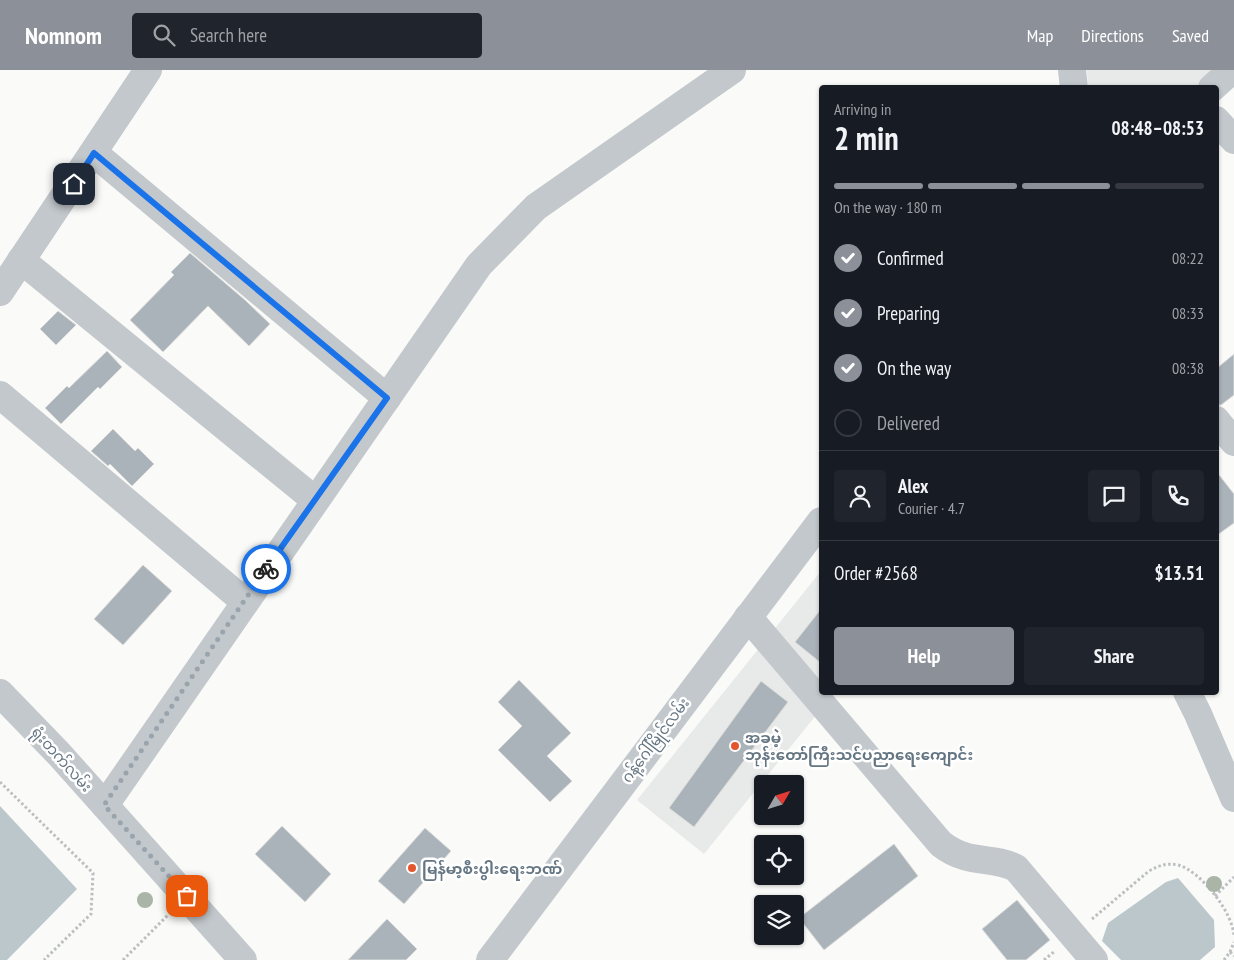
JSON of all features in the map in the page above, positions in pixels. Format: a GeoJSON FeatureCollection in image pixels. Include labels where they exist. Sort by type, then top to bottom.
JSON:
{"type":"FeatureCollection","features":[{"type":"Feature","properties":{"kind":"street"},"geometry":{"type":"LineString","coordinates":[[0,292],[148,70]]}},
{"type":"Feature","properties":{"kind":"street"},"geometry":{"type":"LineString","coordinates":[[104,805],[478,265],[536,207],[732,70]]}},
{"type":"Feature","properties":{"kind":"street"},"geometry":{"type":"LineString","coordinates":[[1072,70],[1074,85]]}},
{"type":"Feature","properties":{"kind":"street"},"geometry":{"type":"LineString","coordinates":[[1215,85],[1232,70]]}},
{"type":"Feature","properties":{"kind":"street"},"geometry":{"type":"LineString","coordinates":[[1219,123],[1234,140]]}},
{"type":"Feature","properties":{"kind":"street"},"geometry":{"type":"LineString","coordinates":[[94,153],[387,398]]}},
{"type":"Feature","properties":{"kind":"street"},"geometry":{"type":"LineString","coordinates":[[21,260],[315,500]]}},
{"type":"Feature","properties":{"kind":"street"},"geometry":{"type":"LineString","coordinates":[[0,395],[244,601]]}},
{"type":"Feature","properties":{"kind":"street"},"geometry":{"type":"LineString","coordinates":[[1219,424],[1234,442]]}},
{"type":"Feature","properties":{"kind":"street","name":"ဂန့်ဂေါ်မြိုင်လမ်း"},"geometry":{"type":"LineString","coordinates":[[490,960],[819,524]]}},
{"type":"Feature","properties":{"kind":"street"},"geometry":{"type":"LineString","coordinates":[[748,616],[941,844],[964,858],[1005,864],[1016,868],[1094,960]]}},
{"type":"Feature","properties":{"kind":"street","name":"ရုံးတက်လမ်း"},"geometry":{"type":"LineString","coordinates":[[0,693],[59,754],[243,960]]}},
{"type":"Feature","properties":{"kind":"street"},"geometry":{"type":"LineString","coordinates":[[1188,695],[1234,798]]}},
{"type":"Feature","properties":{"kind":"path"},"geometry":{"type":"LineString","coordinates":[[0,782],[93,873],[91,914],[44,960]]}},
{"type":"Feature","properties":{"kind":"path"},"geometry":{"type":"LineString","coordinates":[[1072,935],[1160,864],[1179,866],[1188,870],[1215,896],[1230,918],[1234,936]]}},
{"type":"Feature","properties":{"kind":"path"},"geometry":{"type":"LineString","coordinates":[[1215,896],[1234,877]]}},
{"type":"Feature","properties":{"kind":"path"},"geometry":{"type":"LineString","coordinates":[[123,960],[187,896]]}},
{"type":"Feature","properties":{"kind":"path"},"geometry":{"type":"LineString","coordinates":[[1224,960],[1234,942]]}},
{"type":"Feature","properties":{"kind":"path"},"geometry":{"type":"LineString","coordinates":[[1230,952],[1234,956]]}},
{"type":"Feature","properties":{"kind":"shaded area"},"geometry":{"type":"Polygon","coordinates":[[[1087,70],[1216,70],[1199,85],[1088,85],[1087,70]]]}},
{"type":"Feature","properties":{"kind":"shaded area","name":"အခမဲ့ ဘုန်းတော်ကြီးသင်ပညာရေးကျောင်း"},"geometry":{"type":"Polygon","coordinates":[[[819,573],[819,695],[832,695],[768,775],[754,775],[754,792],[704,854],[637,800],[819,573]]]}},
{"type":"Feature","properties":{"kind":"shaded area"},"geometry":{"type":"Polygon","coordinates":[[[0,806],[77,889],[7,960],[0,960],[0,806]]]}},
{"type":"Feature","properties":{"kind":"shaded area"},"geometry":{"type":"Polygon","coordinates":[[[1178,878],[1214,920],[1215,947],[1200,960],[1121,960],[1102,941],[1108,923],[1166,882],[1178,878]]]}},
{"type":"Feature","properties":{"kind":"building"},"geometry":{"type":"Polygon","coordinates":[[[190,253],[270,324],[249,346],[208,306],[163,352],[130,320],[174,275],[171,272],[190,253]]]}},
{"type":"Feature","properties":{"kind":"building"},"geometry":{"type":"Polygon","coordinates":[[[58,311],[76,325],[56,345],[40,329],[58,311]]]}},
{"type":"Feature","properties":{"kind":"building"},"geometry":{"type":"Polygon","coordinates":[[[107,351],[122,367],[100,389],[98,387],[61,424],[45,408],[67,386],[69,388],[107,351]]]}},
{"type":"Feature","properties":{"kind":"building"},"geometry":{"type":"Polygon","coordinates":[[[1234,354],[1234,395],[1221,405],[1219,405],[1219,366],[1234,354]]]}},
{"type":"Feature","properties":{"kind":"building"},"geometry":{"type":"Polygon","coordinates":[[[113,429],[135,451],[138,448],[154,464],[132,486],[110,464],[108,466],[91,451],[113,429]]]}},
{"type":"Feature","properties":{"kind":"building"},"geometry":{"type":"Polygon","coordinates":[[[1219,475],[1234,494],[1234,523],[1219,534],[1219,475]]]}},
{"type":"Feature","properties":{"kind":"building"},"geometry":{"type":"Polygon","coordinates":[[[143,565],[172,591],[123,645],[94,619],[143,565]]]}},
{"type":"Feature","properties":{"kind":"building"},"geometry":{"type":"Polygon","coordinates":[[[819,612],[819,661],[795,642],[819,612]]]}},
{"type":"Feature","properties":{"kind":"building"},"geometry":{"type":"Polygon","coordinates":[[[519,680],[571,733],[547,756],[572,781],[550,802],[498,750],[522,726],[498,702],[519,680]]]}},
{"type":"Feature","properties":{"kind":"building"},"geometry":{"type":"Polygon","coordinates":[[[761,681],[788,702],[694,827],[669,808],[761,681]]]}},
{"type":"Feature","properties":{"kind":"building"},"geometry":{"type":"Polygon","coordinates":[[[282,826],[331,874],[305,902],[255,854],[282,826]]]}},
{"type":"Feature","properties":{"kind":"building"},"geometry":{"type":"Polygon","coordinates":[[[425,828],[451,851],[404,904],[378,881],[425,828]]]}},
{"type":"Feature","properties":{"kind":"building"},"geometry":{"type":"Polygon","coordinates":[[[894,844],[918,876],[824,950],[804,924],[804,914],[894,844]]]}},
{"type":"Feature","properties":{"kind":"building"},"geometry":{"type":"Polygon","coordinates":[[[1017,900],[1050,940],[1026,960],[1007,960],[982,929],[1017,900]]]}},
{"type":"Feature","properties":{"kind":"building"},"geometry":{"type":"Polygon","coordinates":[[[387,919],[417,949],[406,960],[348,960],[387,919]]]}},
{"type":"Feature","properties":{"kind":"way so far"},"geometry":{"type":"LineString","coordinates":[[187,896],[104,805],[266,569]]}},
{"type":"Feature","properties":{"kind":"place","name":"အခမဲ့ ဘုန်းတော်ကြီးသင်ပညာရေးကျောင်း"},"geometry":{"type":"Point","coordinates":[735,746]}},
{"type":"Feature","properties":{"kind":"place","name":"မြန်မာ့စီးပွါးရေးဘဏ်"},"geometry":{"type":"Point","coordinates":[412,868]}},
{"type":"Feature","properties":{"kind":"route"},"geometry":{"type":"LineString","coordinates":[[74,184],[94,153],[387,398],[266,569]]}}]}
